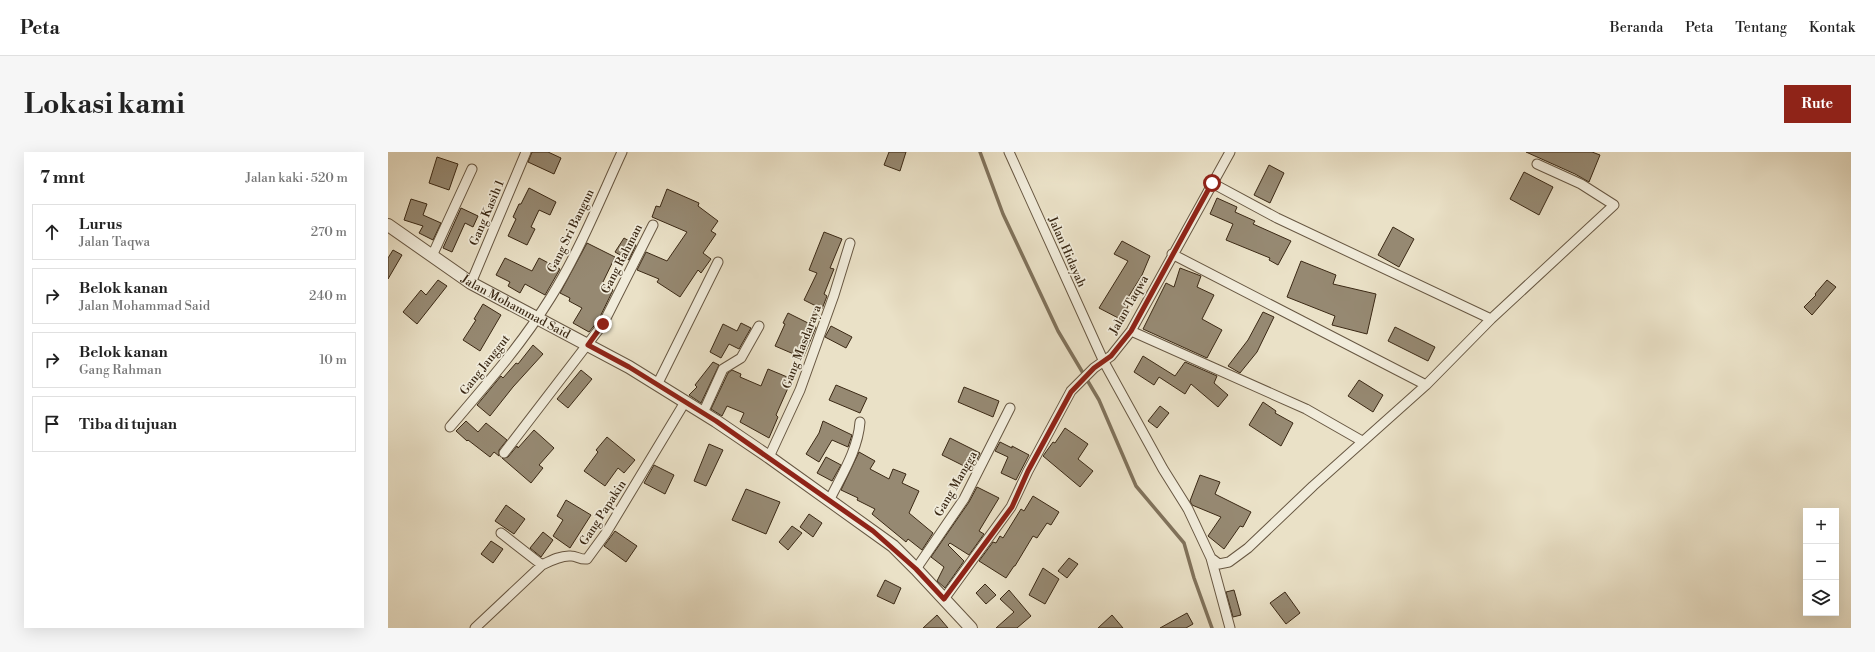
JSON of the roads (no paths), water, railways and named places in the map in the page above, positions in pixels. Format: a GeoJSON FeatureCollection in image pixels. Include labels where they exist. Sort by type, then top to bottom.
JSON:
{"type":"FeatureCollection","features":[{"type":"Feature","properties":{"kind":"street","name":"Gang Kasih 1"},"geometry":{"type":"LineString","coordinates":[[471,283],[526,152]]}},
{"type":"Feature","properties":{"kind":"street","name":"Gang Sri Bangun"},"geometry":{"type":"LineString","coordinates":[[537,317],[551,296],[570,261],[622,152]]}},
{"type":"Feature","properties":{"kind":"street","name":"Jalan Hidayah"},"geometry":{"type":"LineString","coordinates":[[1009,152],[1104,362],[1163,469],[1188,509],[1211,558],[1230,628]]}},
{"type":"Feature","properties":{"kind":"street","name":"Jalan Taqwa"},"geometry":{"type":"LineString","coordinates":[[944,599],[1012,507],[1057,416],[1071,392],[1094,368],[1104,362],[1131,331],[1172,254],[1230,152]]}},
{"type":"Feature","properties":{"kind":"street"},"geometry":{"type":"LineString","coordinates":[[1211,558],[1219,564],[1229,562],[1248,548],[1362,441],[1426,385],[1491,319],[1614,204],[1581,184],[1537,164]]}},
{"type":"Feature","properties":{"kind":"street"},"geometry":{"type":"LineString","coordinates":[[432,256],[472,169]]}},
{"type":"Feature","properties":{"kind":"street"},"geometry":{"type":"LineString","coordinates":[[1212,183],[1277,218],[1491,319]]}},
{"type":"Feature","properties":{"kind":"street","name":"Jalan Mohammad Said"},"geometry":{"type":"LineString","coordinates":[[388,225],[471,283],[629,367],[703,413],[769,457],[873,531],[916,569],[971,628]]}},
{"type":"Feature","properties":{"kind":"street","name":"Gang Rahman"},"geometry":{"type":"LineString","coordinates":[[504,453],[603,324],[653,225]]}},
{"type":"Feature","properties":{"kind":"street","name":"Gang Masdaraya"},"geometry":{"type":"LineString","coordinates":[[769,457],[800,390],[834,295],[850,243]]}},
{"type":"Feature","properties":{"kind":"street"},"geometry":{"type":"LineString","coordinates":[[1172,254],[1426,385]]}},
{"type":"Feature","properties":{"kind":"street"},"geometry":{"type":"LineString","coordinates":[[657,385],[718,262]]}},
{"type":"Feature","properties":{"kind":"street","name":"Gang Janggut"},"geometry":{"type":"LineString","coordinates":[[450,427],[496,372],[537,317]]}},
{"type":"Feature","properties":{"kind":"street"},"geometry":{"type":"LineString","coordinates":[[703,413],[723,369],[741,358],[759,326]]}},
{"type":"Feature","properties":{"kind":"street"},"geometry":{"type":"LineString","coordinates":[[1131,331],[1306,409],[1362,441]]}},
{"type":"Feature","properties":{"kind":"street","name":"Gang Papakin"},"geometry":{"type":"LineString","coordinates":[[475,628],[542,565],[552,560],[569,556],[579,559],[587,559],[640,479],[685,402]]}},
{"type":"Feature","properties":{"kind":"street","name":"Gang Mangga"},"geometry":{"type":"LineString","coordinates":[[916,569],[964,499],[1010,408]]}},
{"type":"Feature","properties":{"kind":"street"},"geometry":{"type":"LineString","coordinates":[[829,501],[855,446],[860,422]]}},
{"type":"Feature","properties":{"kind":"street"},"geometry":{"type":"LineString","coordinates":[[501,533],[542,565]]}},
{"type":"Feature","properties":{"kind":"waterway"},"geometry":{"type":"LineString","coordinates":[[980,152],[1003,214],[1058,331],[1099,400],[1136,486],[1184,543],[1194,578],[1212,628]]}}]}
